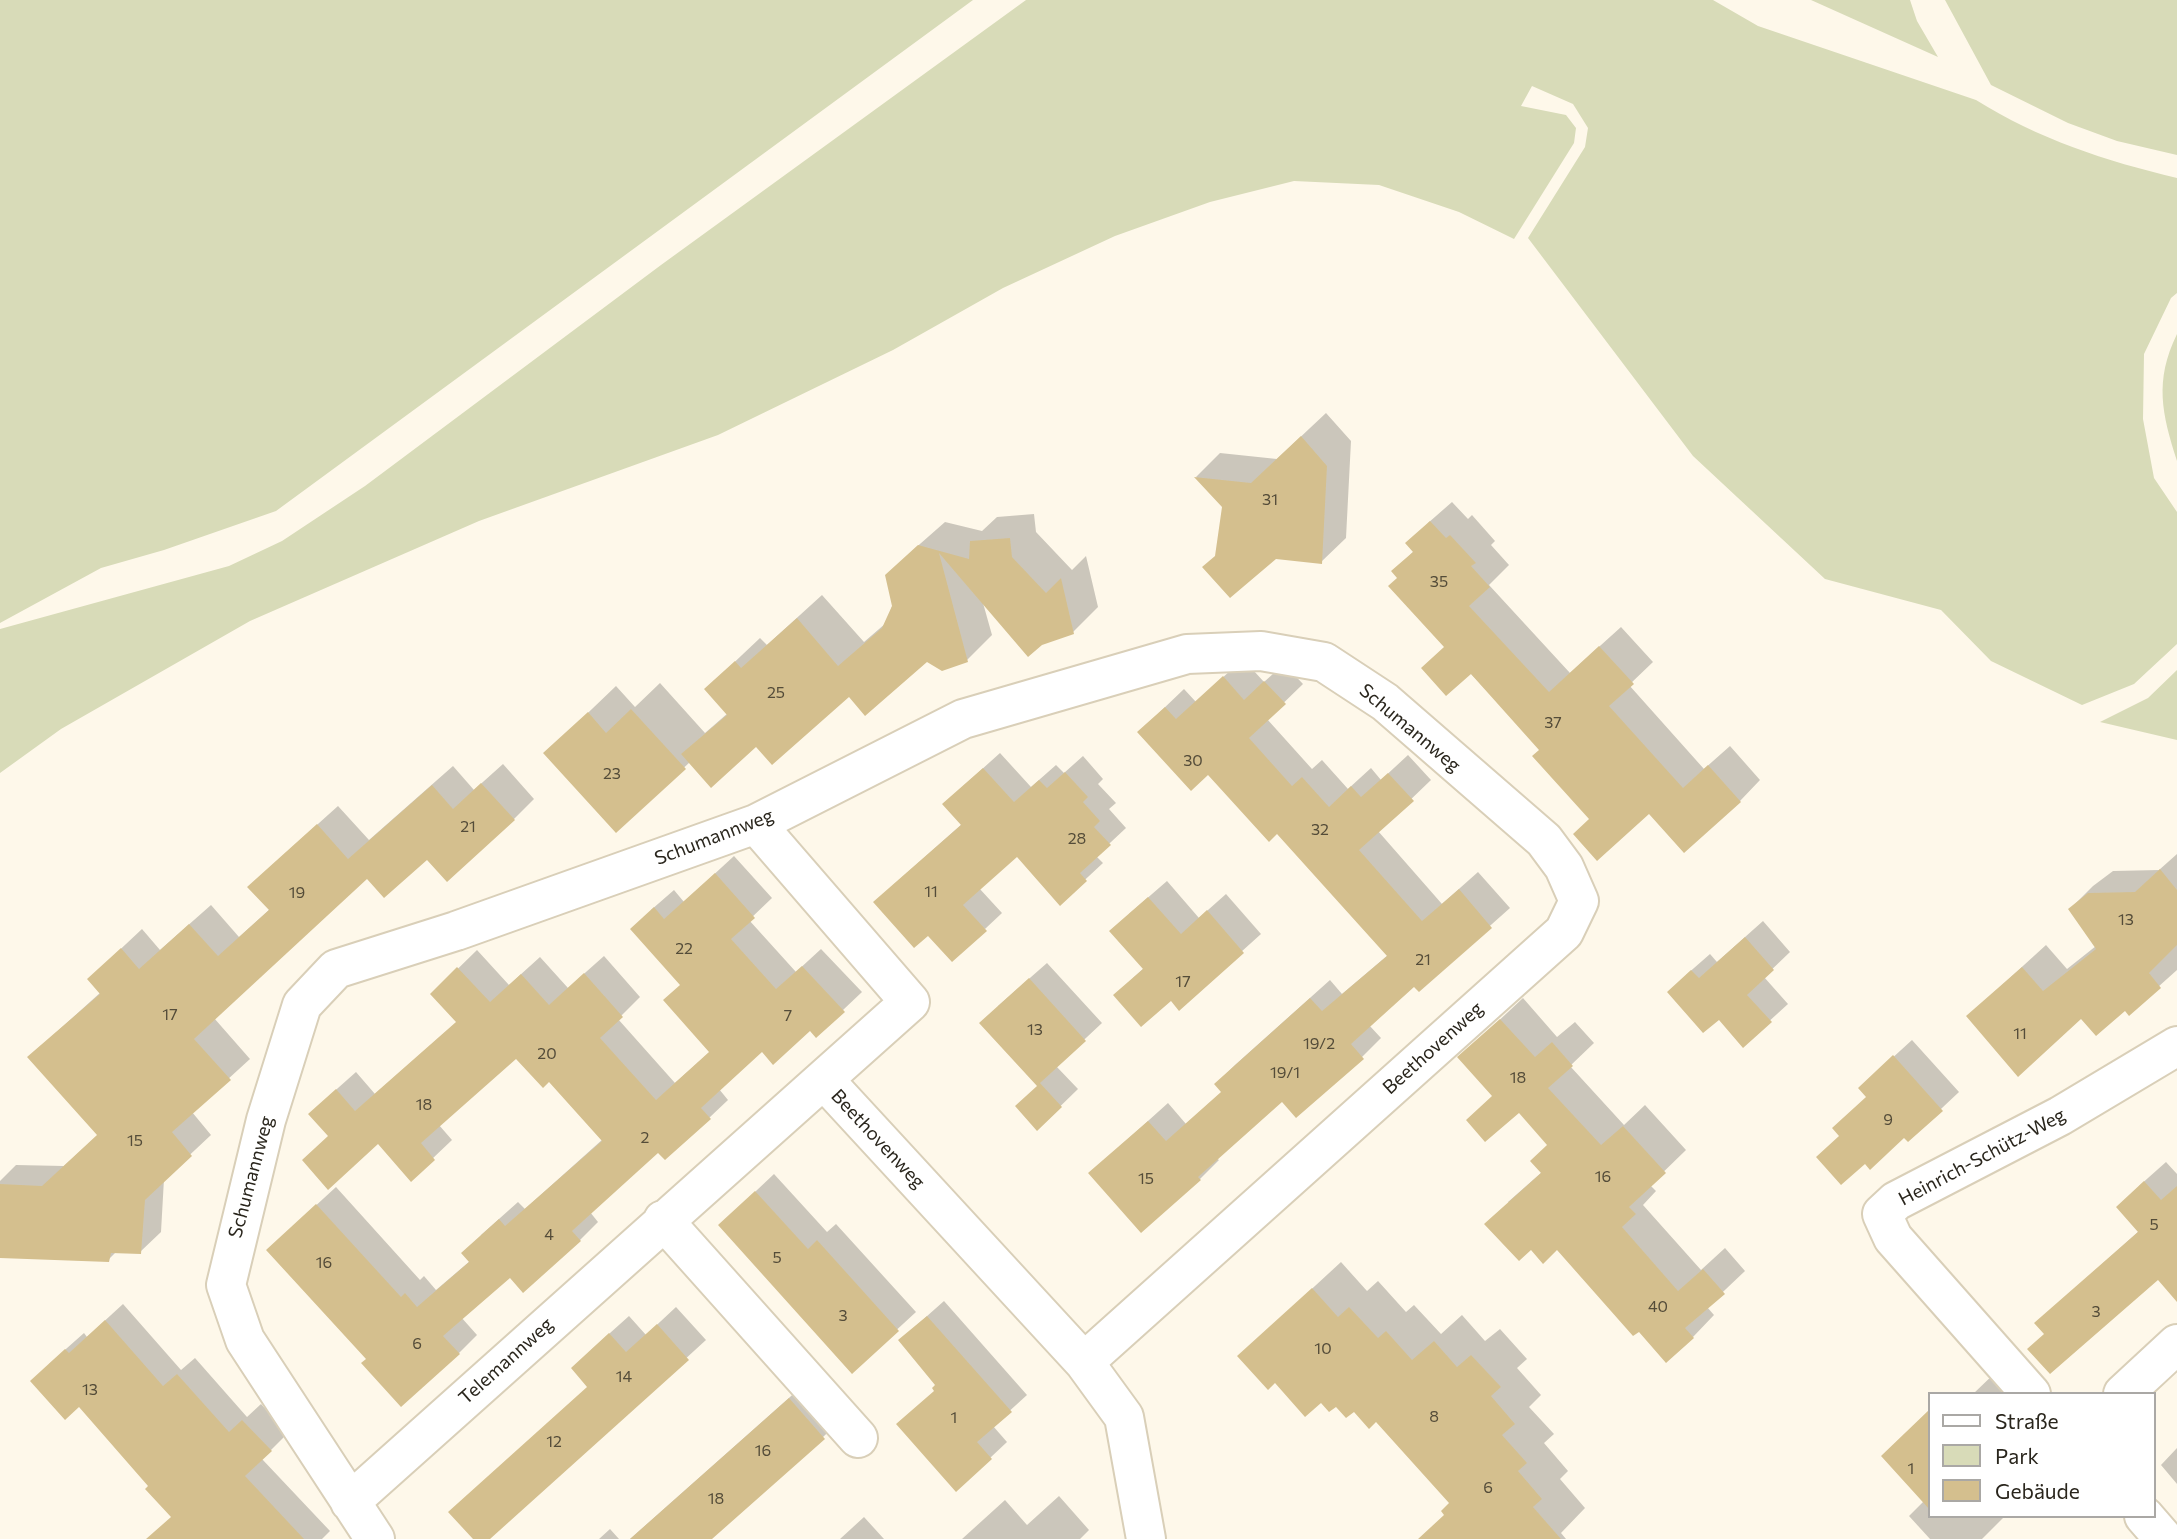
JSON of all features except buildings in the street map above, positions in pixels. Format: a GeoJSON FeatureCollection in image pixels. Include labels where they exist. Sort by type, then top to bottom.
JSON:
{"type":"FeatureCollection","features":[{"type":"Feature","properties":{"kind":"street","name":"Schumannweg"},"geometry":{"type":"LineString","coordinates":[[375,1539],[245,1340],[226,1285],[265,1120],[302,1005],[336,969],[456,931],[756,824],[963,719],[1187,654],[1261,651],[1324,662],[1385,702],[1544,840],[1564,867],[1579,901],[1564,932]]}},
{"type":"Feature","properties":{"kind":"street","name":"Beethovenweg"},"geometry":{"type":"LineString","coordinates":[[756,824],[910,1002],[825,1081],[1084,1362],[1124,1417],[1146,1539]]}},
{"type":"Feature","properties":{"kind":"street","name":"Beethovenweg"},"geometry":{"type":"LineString","coordinates":[[1084,1362],[1564,932]]}},
{"type":"Feature","properties":{"kind":"street","name":"Heinrich-Schütz-Weg"},"geometry":{"type":"LineString","coordinates":[[2029,1392],[1893,1237],[1882,1214],[1896,1201],[2060,1116],[2177,1046]]}},
{"type":"Feature","properties":{"kind":"street","name":"Telemannweg"},"geometry":{"type":"LineString","coordinates":[[350,1502],[663,1220],[825,1081]]}},
{"type":"Feature","properties":{"kind":"street"},"geometry":{"type":"LineString","coordinates":[[663,1220],[858,1438]]}},
{"type":"Feature","properties":{"kind":"street"},"geometry":{"type":"LineString","coordinates":[[2125,1392],[2177,1344]]}},
{"type":"Feature","properties":{"kind":"street"},"geometry":{"type":"LineString","coordinates":[[2146,1518],[2164,1539]]}},
{"type":"Feature","properties":{"kind":"green space"},"geometry":{"type":"Polygon","coordinates":[[[0,0],[973,0],[276,511],[164,550],[101,568],[0,623],[0,0]]]}},
{"type":"Feature","properties":{"kind":"green space"},"geometry":{"type":"Polygon","coordinates":[[[1026,0],[1713,0],[1758,26],[1976,100],[2024,126],[2073,147],[2177,178],[2177,293],[2171,298],[2144,354],[2143,419],[2154,478],[2177,512],[2177,644],[2134,684],[2082,705],[1991,661],[1941,610],[1825,579],[1693,456],[1528,238],[1585,147],[1588,128],[1573,104],[1532,86],[1521,106],[1566,115],[1576,128],[1574,143],[1514,239],[1459,212],[1379,185],[1294,181],[1210,202],[1115,236],[1003,288],[893,350],[718,435],[479,521],[250,621],[61,729],[0,773],[0,629],[229,566],[282,541],[365,486],[661,265],[1026,0]]]}},
{"type":"Feature","properties":{"kind":"green space"},"geometry":{"type":"Polygon","coordinates":[[[1811,0],[1910,0],[1917,21],[1938,57],[1811,0]]]}},
{"type":"Feature","properties":{"kind":"green space"},"geometry":{"type":"Polygon","coordinates":[[[1945,0],[2177,0],[2177,155],[2117,141],[2068,123],[1991,85],[1945,0]]]}},
{"type":"Feature","properties":{"kind":"green space"},"geometry":{"type":"Polygon","coordinates":[[[2177,334],[2177,461],[2164,413],[2163,382],[2165,367],[2177,334]]]}},
{"type":"Feature","properties":{"kind":"green space"},"geometry":{"type":"Polygon","coordinates":[[[2177,670],[2177,740],[2100,722],[2148,698],[2177,670]]]}}]}
